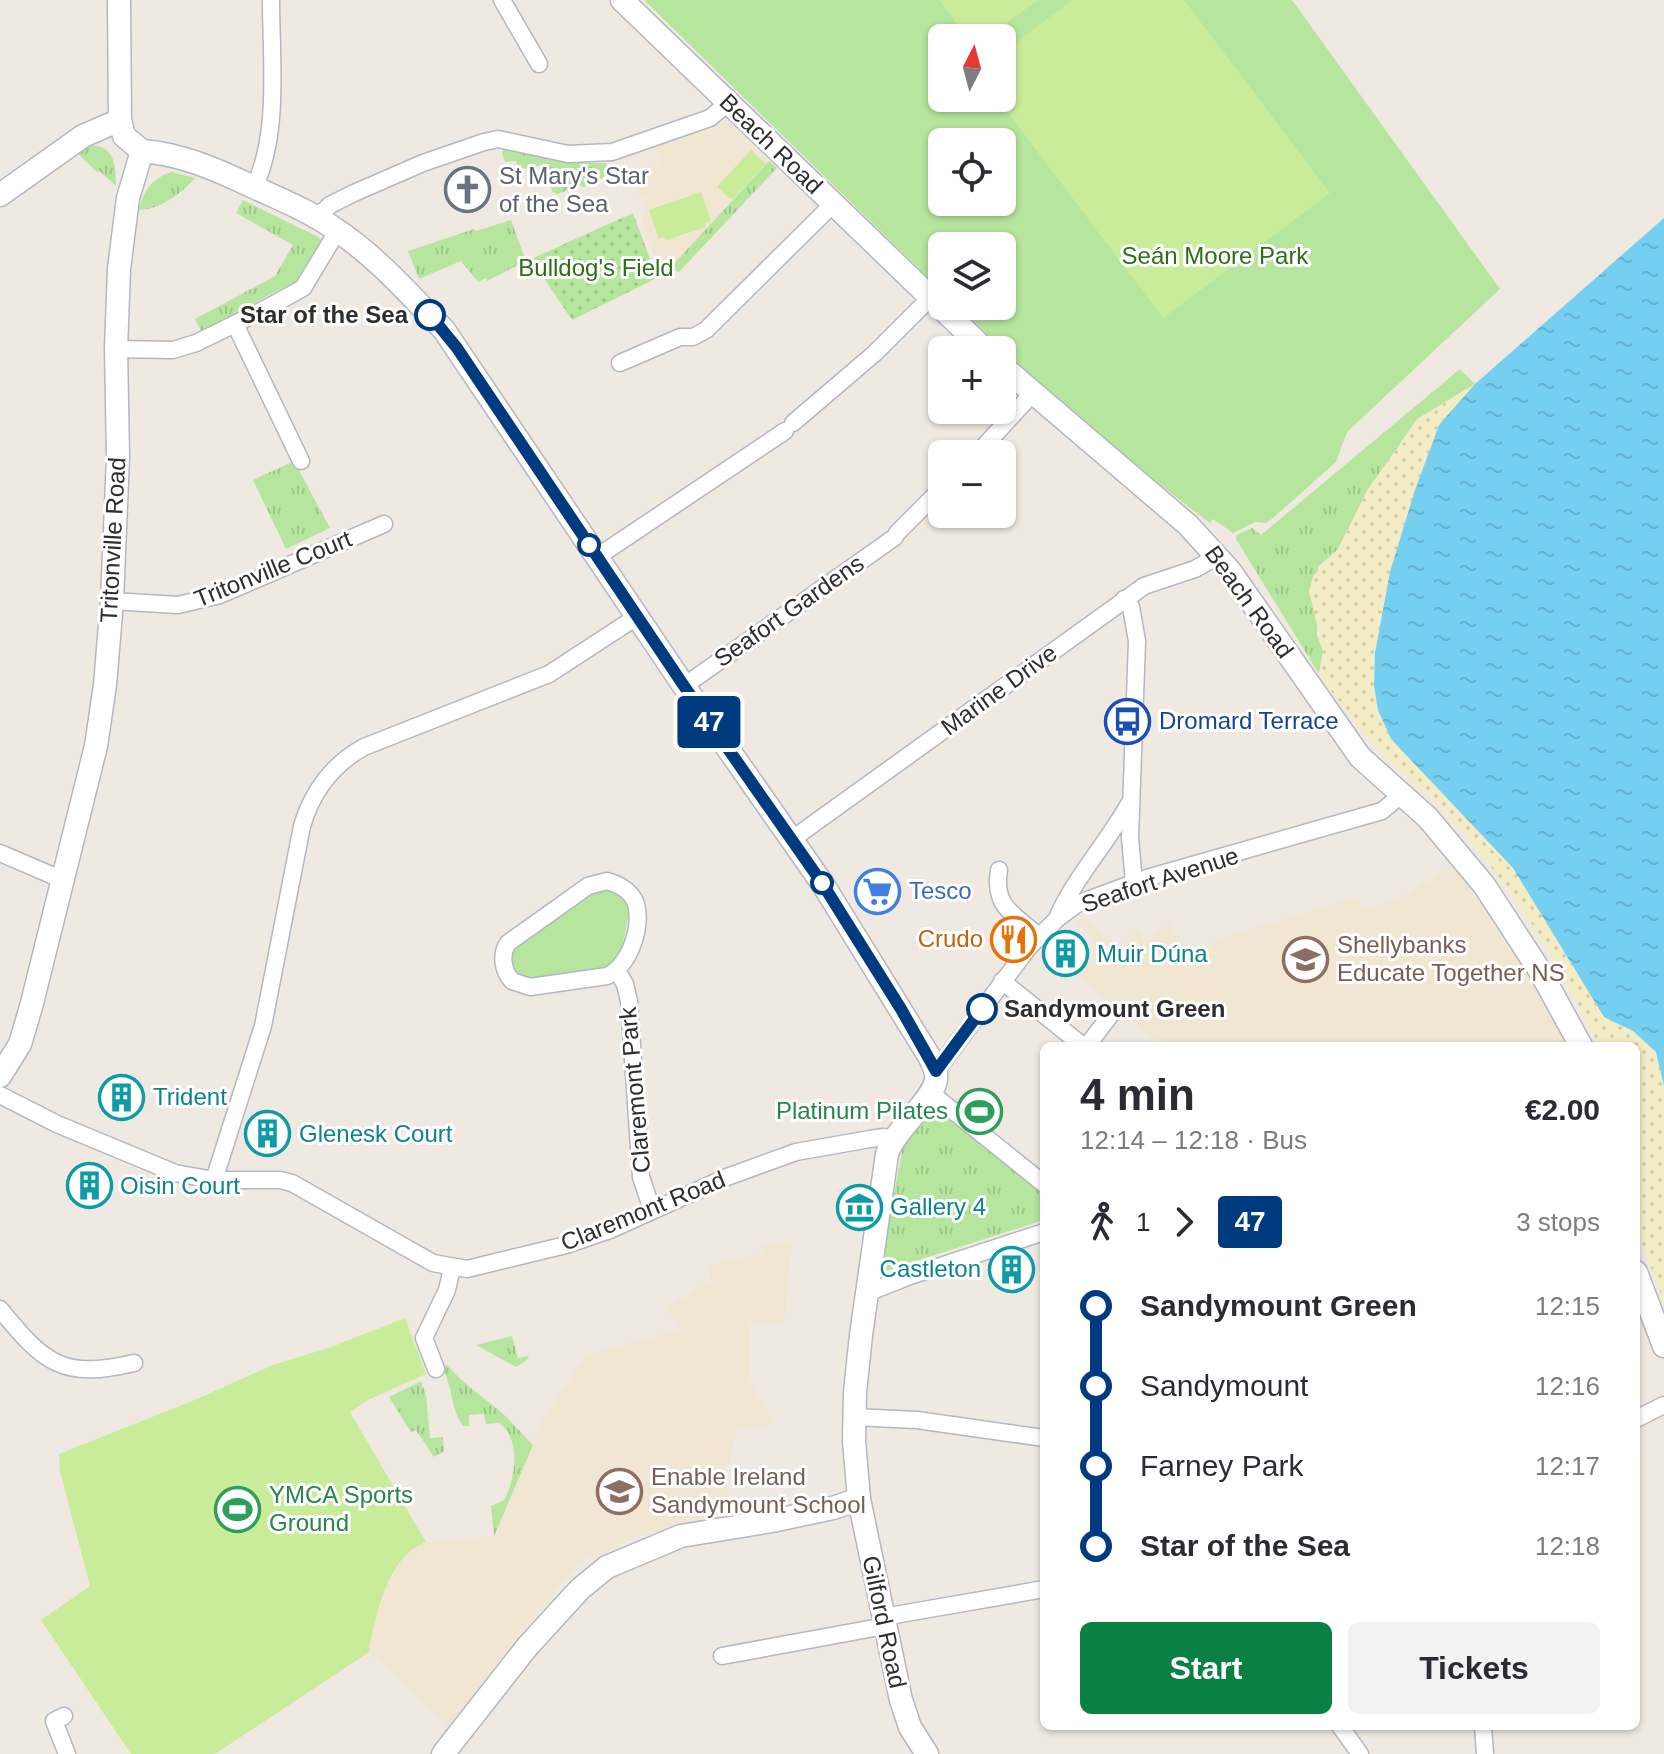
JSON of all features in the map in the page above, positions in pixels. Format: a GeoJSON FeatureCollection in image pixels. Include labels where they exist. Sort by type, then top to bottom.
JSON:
{"type":"FeatureCollection","features":[{"type":"Feature","properties":{"kind":"street"},"geometry":{"type":"LineString","coordinates":[[119,0],[120,120],[124,136],[142,151],[182,157],[317,217],[338,230],[402,286],[444,330],[684,686],[822,883],[901,1009],[936,1071],[936,1082],[932,1094],[892,1140],[886,1160],[867,1293],[1040,1233]]}},
{"type":"Feature","properties":{"kind":"street"},"geometry":{"type":"LineString","coordinates":[[254,188],[263,169],[270,132],[271,0]]}},
{"type":"Feature","properties":{"kind":"street"},"geometry":{"type":"LineString","coordinates":[[502,0],[539,64]]}},
{"type":"Feature","properties":{"kind":"street","name":"Beach Road"},"geometry":{"type":"LineString","coordinates":[[624,2],[928,298]]}},
{"type":"Feature","properties":{"kind":"street"},"geometry":{"type":"LineString","coordinates":[[317,217],[330,205],[354,193],[423,163],[484,142],[498,139],[568,154],[612,152],[710,118],[729,102]]}},
{"type":"Feature","properties":{"kind":"street"},"geometry":{"type":"LineString","coordinates":[[0,195],[83,136],[120,120]]}},
{"type":"Feature","properties":{"kind":"street","name":"Tritonville Road"},"geometry":{"type":"LineString","coordinates":[[0,1076],[20,1044],[96,746],[112,601],[118,457],[116,349],[119,269],[128,198],[142,151]]}},
{"type":"Feature","properties":{"kind":"street"},"geometry":{"type":"LineString","coordinates":[[620,363],[680,337],[693,337],[706,330],[833,204]]}},
{"type":"Feature","properties":{"kind":"street"},"geometry":{"type":"LineString","coordinates":[[116,349],[173,350],[235,324],[303,288],[338,230]]}},
{"type":"Feature","properties":{"kind":"street"},"geometry":{"type":"LineString","coordinates":[[597,557],[789,427],[875,353],[928,300]]}},
{"type":"Feature","properties":{"kind":"street","name":"Beach Road"},"geometry":{"type":"LineString","coordinates":[[952,320],[970,336]]}},
{"type":"Feature","properties":{"kind":"street"},"geometry":{"type":"LineString","coordinates":[[235,324],[301,461]]}},
{"type":"Feature","properties":{"kind":"street","name":"Beach Road"},"geometry":{"type":"LineString","coordinates":[[1016,379],[1188,525],[1240,585],[1360,757],[1428,818],[1484,885],[1540,971],[1579,1042]]}},
{"type":"Feature","properties":{"kind":"street"},"geometry":{"type":"LineString","coordinates":[[990,440],[1032,394]]}},
{"type":"Feature","properties":{"kind":"street","name":"Seafort Gardens"},"geometry":{"type":"LineString","coordinates":[[684,686],[896,535],[928,502]]}},
{"type":"Feature","properties":{"kind":"street","name":"Tritonville Court"},"geometry":{"type":"LineString","coordinates":[[112,601],[178,605],[220,595],[384,524]]}},
{"type":"Feature","properties":{"kind":"street","name":"Marine Drive"},"geometry":{"type":"LineString","coordinates":[[791,840],[1124,599],[1144,586],[1195,569],[1216,557]]}},
{"type":"Feature","properties":{"kind":"street"},"geometry":{"type":"LineString","coordinates":[[1124,599],[1131,607],[1137,641],[1130,801],[1134,883]]}},
{"type":"Feature","properties":{"kind":"street"},"geometry":{"type":"LineString","coordinates":[[214,1180],[263,1026],[297,845],[305,816],[318,789],[340,762],[360,749],[549,674],[638,616]]}},
{"type":"Feature","properties":{"kind":"street","name":"Seafort Avenue"},"geometry":{"type":"LineString","coordinates":[[936,1071],[1038,936],[1077,904],[1134,883],[1382,811],[1401,795]]}},
{"type":"Feature","properties":{"kind":"street"},"geometry":{"type":"LineString","coordinates":[[1058,918],[1069,891],[1114,831],[1130,801]]}},
{"type":"Feature","properties":{"kind":"street"},"geometry":{"type":"LineString","coordinates":[[0,853],[63,880]]}},
{"type":"Feature","properties":{"kind":"street"},"geometry":{"type":"LineString","coordinates":[[999,870],[996,888],[999,899],[1038,936]]}},
{"type":"Feature","properties":{"kind":"street","name":"Claremont Park"},"geometry":{"type":"LineString","coordinates":[[607,881],[631,894],[636,904],[636,924],[630,952],[617,971],[607,976],[524,987],[508,977],[503,953],[508,943],[578,893],[598,882],[607,881]]}},
{"type":"Feature","properties":{"kind":"street","name":"Claremont Park"},"geometry":{"type":"LineString","coordinates":[[617,971],[625,984],[629,1001],[641,1177],[652,1210]]}},
{"type":"Feature","properties":{"kind":"street"},"geometry":{"type":"LineString","coordinates":[[1002,981],[1080,1042]]}},
{"type":"Feature","properties":{"kind":"street"},"geometry":{"type":"LineString","coordinates":[[1088,1042],[1112,1013]]}},
{"type":"Feature","properties":{"kind":"street"},"geometry":{"type":"LineString","coordinates":[[932,1094],[1040,1181]]}},
{"type":"Feature","properties":{"kind":"street","name":"Claremont Road"},"geometry":{"type":"LineString","coordinates":[[0,1095],[57,1124],[175,1173],[214,1180],[280,1180],[292,1183],[433,1263],[452,1268],[475,1268],[566,1245],[610,1230],[727,1177],[796,1152],[884,1137],[892,1140]]}},
{"type":"Feature","properties":{"kind":"street"},"geometry":{"type":"LineString","coordinates":[[436,1369],[424,1338],[447,1290],[452,1268]]}},
{"type":"Feature","properties":{"kind":"street"},"geometry":{"type":"LineString","coordinates":[[1640,1283],[1664,1346]]}},
{"type":"Feature","properties":{"kind":"street","name":"Gilford Road"},"geometry":{"type":"LineString","coordinates":[[867,1293],[854,1417],[859,1499],[901,1700],[921,1752]]}},
{"type":"Feature","properties":{"kind":"street"},"geometry":{"type":"LineString","coordinates":[[0,1309],[22,1336],[54,1364],[83,1371],[134,1363]]}},
{"type":"Feature","properties":{"kind":"street"},"geometry":{"type":"LineString","coordinates":[[1640,1417],[1664,1405]]}},
{"type":"Feature","properties":{"kind":"street"},"geometry":{"type":"LineString","coordinates":[[854,1417],[917,1420],[1040,1437]]}},
{"type":"Feature","properties":{"kind":"street"},"geometry":{"type":"LineString","coordinates":[[443,1754],[536,1636],[580,1589],[607,1567],[681,1536],[772,1521],[859,1499]]}},
{"type":"Feature","properties":{"kind":"street"},"geometry":{"type":"LineString","coordinates":[[722,1656],[1040,1590]]}},
{"type":"Feature","properties":{"kind":"street"},"geometry":{"type":"LineString","coordinates":[[64,1716],[54,1721],[67,1754]]}},
{"type":"Feature","properties":{"kind":"street"},"geometry":{"type":"LineString","coordinates":[[1343,1730],[1360,1754]]}},
{"type":"Feature","properties":{"kind":"street"},"geometry":{"type":"LineString","coordinates":[[1483,1730],[1485,1754]]}},
{"type":"Feature","properties":{"kind":"shaded area"},"geometry":{"type":"Polygon","coordinates":[[[729,122],[769,161],[670,268],[657,267],[640,215],[645,197],[640,198],[635,183],[644,180],[641,171],[660,164],[654,147],[729,122]]]}},
{"type":"Feature","properties":{"kind":"shaded area","name":"Shellybanks Educate Together NS"},"geometry":{"type":"Polygon","coordinates":[[[1453,866],[1536,987],[1565,1042],[1168,1042],[1153,1038],[1078,976],[1099,953],[1093,938],[1076,922],[1085,917],[1119,950],[1137,932],[1146,942],[1169,924],[1191,953],[1240,932],[1359,897],[1362,910],[1399,899],[1453,866]]]}},
{"type":"Feature","properties":{"kind":"shaded area","name":"Enable Ireland Sandymount School"},"geometry":{"type":"Polygon","coordinates":[[[792,1242],[784,1323],[749,1321],[749,1378],[774,1424],[737,1428],[729,1463],[724,1467],[731,1515],[639,1536],[578,1563],[449,1725],[369,1652],[375,1620],[387,1585],[402,1559],[416,1545],[426,1542],[494,1536],[541,1422],[586,1355],[683,1329],[666,1308],[712,1281],[707,1267],[763,1254],[762,1246],[792,1242]]]}},
{"type":"Feature","properties":{"kind":"green space","name":"Seán Moore Park"},"geometry":{"type":"Polygon","coordinates":[[[644,0],[1292,0],[1500,289],[1347,432],[1336,462],[1266,523],[1255,522],[1233,533],[1213,519],[1210,523],[1144,472],[1018,363],[1016,336],[989,336],[972,320],[1016,320],[1016,232],[928,232],[928,277],[644,0]]]}},
{"type":"Feature","properties":{"kind":"green space"},"geometry":{"type":"Polygon","coordinates":[[[939,0],[1038,0],[1005,24],[957,24],[939,0]]]}},
{"type":"Feature","properties":{"kind":"green space"},"geometry":{"type":"Polygon","coordinates":[[[1072,0],[1184,0],[1330,193],[1163,318],[1008,112],[1016,112],[1016,42],[1072,0]]]}},
{"type":"Feature","properties":{"kind":"green space"},"geometry":{"type":"Polygon","coordinates":[[[90,145],[109,153],[114,164],[116,186],[76,152],[90,145]]]}},
{"type":"Feature","properties":{"kind":"green space"},"geometry":{"type":"Polygon","coordinates":[[[504,147],[579,163],[606,163],[609,173],[594,184],[580,185],[558,194],[552,192],[549,176],[544,177],[542,165],[519,170],[516,161],[505,162],[504,147]]]}},
{"type":"Feature","properties":{"kind":"green space"},"geometry":{"type":"Polygon","coordinates":[[[751,150],[766,164],[732,200],[717,187],[751,150]]]}},
{"type":"Feature","properties":{"kind":"green space"},"geometry":{"type":"Polygon","coordinates":[[[769,161],[777,168],[679,272],[670,268],[769,161]]]}},
{"type":"Feature","properties":{"kind":"green space"},"geometry":{"type":"Polygon","coordinates":[[[172,172],[195,178],[170,200],[139,210],[150,186],[159,177],[172,172]]]}},
{"type":"Feature","properties":{"kind":"green space"},"geometry":{"type":"Polygon","coordinates":[[[701,192],[711,221],[705,223],[706,227],[666,240],[664,237],[659,239],[649,210],[701,192]]]}},
{"type":"Feature","properties":{"kind":"green space"},"geometry":{"type":"Polygon","coordinates":[[[243,200],[322,239],[296,281],[201,331],[195,319],[275,276],[293,245],[236,213],[243,200]]]}},
{"type":"Feature","properties":{"kind":"green space","name":"Bulldog's Field"},"geometry":{"type":"Polygon","coordinates":[[[633,213],[657,278],[572,320],[531,259],[633,213]]]}},
{"type":"Feature","properties":{"kind":"green space"},"geometry":{"type":"Polygon","coordinates":[[[511,220],[526,261],[487,281],[486,278],[478,282],[461,261],[419,279],[408,251],[511,220]]]}},
{"type":"Feature","properties":{"kind":"green space"},"geometry":{"type":"Polygon","coordinates":[[[1460,369],[1475,384],[1417,419],[1369,489],[1338,549],[1318,567],[1317,635],[1323,651],[1319,674],[1236,539],[1237,535],[1252,528],[1261,535],[1460,369]]]}},
{"type":"Feature","properties":{"kind":"green space"},"geometry":{"type":"Polygon","coordinates":[[[294,461],[330,528],[286,549],[253,480],[294,461]]]}},
{"type":"Feature","properties":{"kind":"green space"},"geometry":{"type":"Polygon","coordinates":[[[604,887],[617,891],[626,900],[629,913],[620,957],[609,966],[524,981],[512,969],[512,949],[593,891],[604,887]]]}},
{"type":"Feature","properties":{"kind":"green space"},"geometry":{"type":"Polygon","coordinates":[[[946,1108],[1040,1190],[1040,1221],[882,1272],[880,1268],[905,1136],[923,1115],[946,1108]]]}},
{"type":"Feature","properties":{"kind":"green space","name":"YMCA Sports Ground"},"geometry":{"type":"Polygon","coordinates":[[[405,1318],[426,1374],[370,1399],[350,1412],[426,1542],[413,1549],[393,1573],[380,1605],[369,1652],[215,1754],[131,1754],[41,1620],[90,1586],[60,1471],[59,1454],[273,1365],[331,1347],[405,1318]]]}},
{"type":"Feature","properties":{"kind":"green space"},"geometry":{"type":"Polygon","coordinates":[[[512,1336],[518,1358],[529,1356],[516,1367],[476,1345],[512,1336]]]}},
{"type":"Feature","properties":{"kind":"green space"},"geometry":{"type":"Polygon","coordinates":[[[447,1365],[533,1445],[494,1536],[491,1506],[504,1500],[511,1482],[514,1459],[511,1438],[499,1423],[486,1424],[484,1414],[469,1415],[469,1426],[463,1426],[442,1367],[447,1365]]]}},
{"type":"Feature","properties":{"kind":"green space"},"geometry":{"type":"Polygon","coordinates":[[[421,1381],[426,1395],[430,1438],[443,1437],[444,1451],[434,1457],[416,1430],[411,1432],[389,1397],[421,1381]]]}},
{"type":"Feature","properties":{"kind":"sand"},"geometry":{"type":"Polygon","coordinates":[[[1475,384],[1439,425],[1390,572],[1380,625],[1374,686],[1378,710],[1391,739],[1513,868],[1604,1017],[1633,1031],[1656,1052],[1664,1086],[1664,1302],[1640,1239],[1640,1042],[1596,1042],[1550,953],[1490,865],[1439,805],[1369,739],[1319,674],[1323,651],[1309,591],[1313,576],[1338,549],[1368,489],[1418,419],[1475,384]]]}},
{"type":"Feature","properties":{"kind":"water"},"geometry":{"type":"Polygon","coordinates":[[[1664,218],[1664,1086],[1656,1052],[1633,1031],[1604,1017],[1513,868],[1391,739],[1378,710],[1374,686],[1375,653],[1390,572],[1439,425],[1475,384],[1664,218]]]}},
{"type":"Feature","properties":{"kind":"bus line","name":"47"},"geometry":{"type":"LineString","coordinates":[[430,315],[457,348],[684,686],[822,883],[936,1071],[982,1009]]}},
{"type":"Feature","properties":{"kind":"place","name":"St Mary's Star of the Sea"},"geometry":{"type":"Point","coordinates":[468,190]}},
{"type":"Feature","properties":{"kind":"place","name":"Star of the Sea"},"geometry":{"type":"Point","coordinates":[430,315]}},
{"type":"Feature","properties":{"kind":"place","name":"Dromard Terrace"},"geometry":{"type":"Point","coordinates":[1128,721]}},
{"type":"Feature","properties":{"kind":"place","name":"Tesco"},"geometry":{"type":"Point","coordinates":[878,891]}},
{"type":"Feature","properties":{"kind":"place","name":"Crudo"},"geometry":{"type":"Point","coordinates":[1014,939]}},
{"type":"Feature","properties":{"kind":"place","name":"Muir Dúna"},"geometry":{"type":"Point","coordinates":[1066,954]}},
{"type":"Feature","properties":{"kind":"place","name":"Shellybanks Educate Together NS"},"geometry":{"type":"Point","coordinates":[1306,959]}},
{"type":"Feature","properties":{"kind":"place","name":"Sandymount Green"},"geometry":{"type":"Point","coordinates":[982,1009]}},
{"type":"Feature","properties":{"kind":"place","name":"Trident"},"geometry":{"type":"Point","coordinates":[122,1097]}},
{"type":"Feature","properties":{"kind":"place","name":"Platinum Pilates"},"geometry":{"type":"Point","coordinates":[979,1111]}},
{"type":"Feature","properties":{"kind":"place","name":"Glenesk Court"},"geometry":{"type":"Point","coordinates":[268,1134]}},
{"type":"Feature","properties":{"kind":"place","name":"Oisin Court"},"geometry":{"type":"Point","coordinates":[89,1186]}},
{"type":"Feature","properties":{"kind":"place","name":"Gallery 4"},"geometry":{"type":"Point","coordinates":[859,1207]}},
{"type":"Feature","properties":{"kind":"place","name":"Castleton"},"geometry":{"type":"Point","coordinates":[1012,1269]}},
{"type":"Feature","properties":{"kind":"place","name":"Enable Ireland Sandymount School"},"geometry":{"type":"Point","coordinates":[620,1491]}},
{"type":"Feature","properties":{"kind":"place","name":"YMCA Sports Ground"},"geometry":{"type":"Point","coordinates":[238,1509]}}]}
